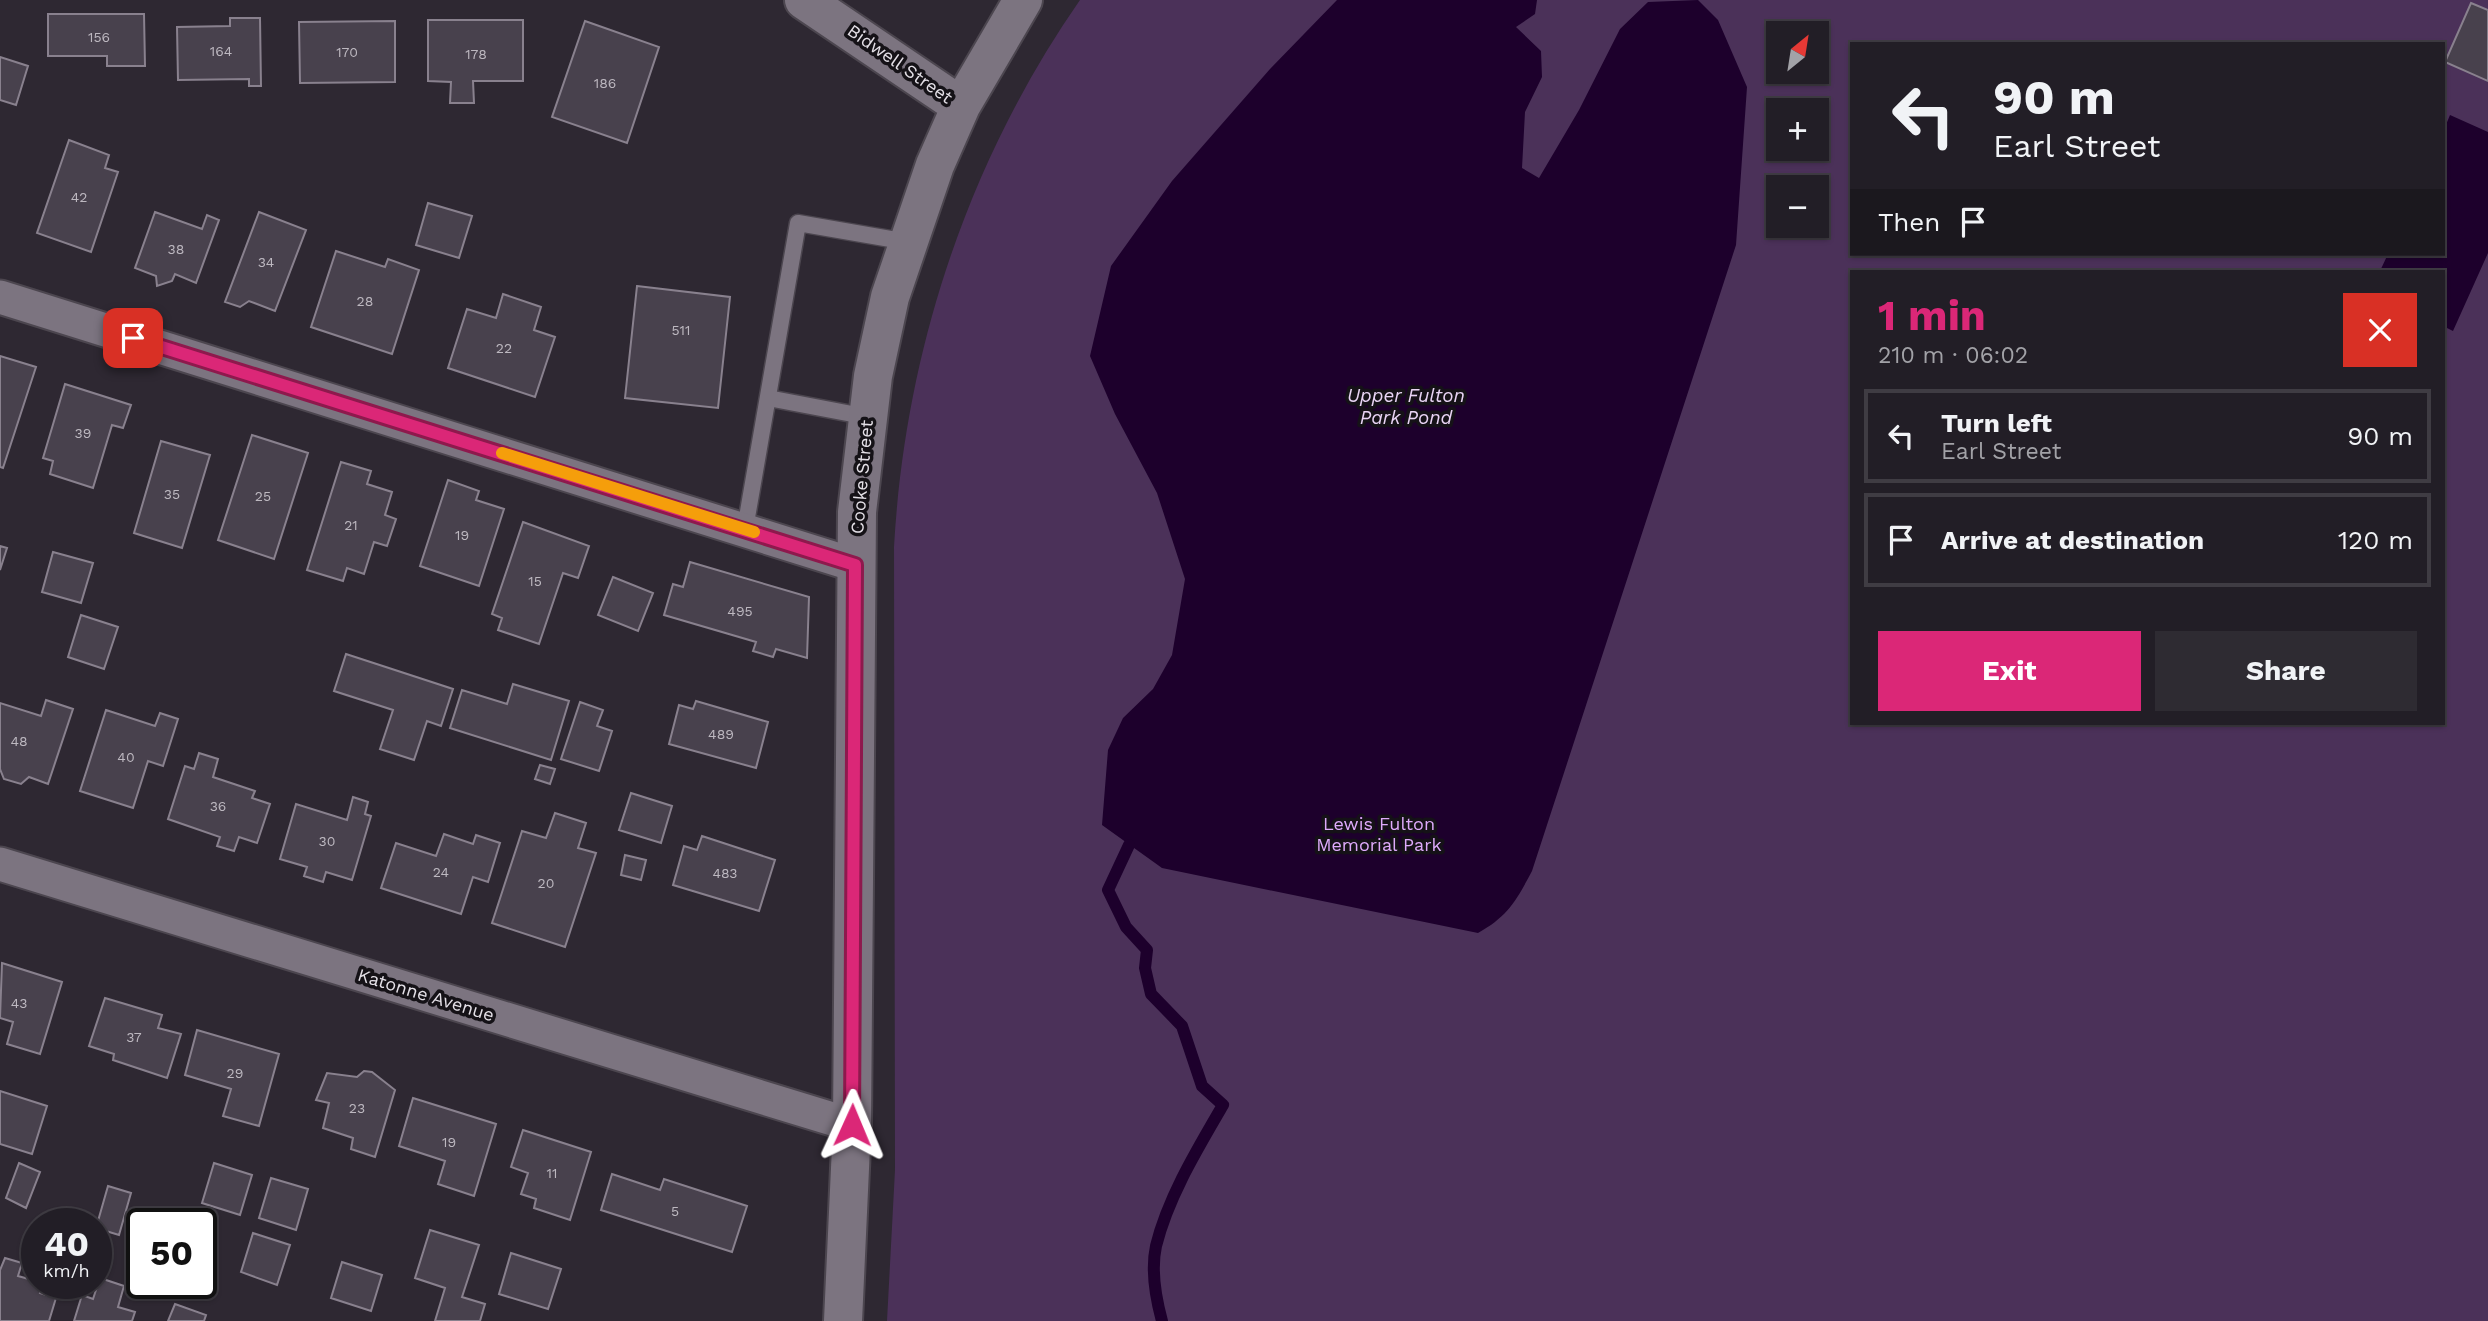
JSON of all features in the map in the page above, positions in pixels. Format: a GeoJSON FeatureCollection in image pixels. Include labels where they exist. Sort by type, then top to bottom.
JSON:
{"type":"FeatureCollection","features":[{"type":"Feature","properties":{"kind":"main road","name":"Cooke Street"},"geometry":{"type":"LineString","coordinates":[[843,1321],[852,1125],[855,565],[857,512],[868,417],[880,337],[934,165],[961,106],[1023,0]]}},
{"type":"Feature","properties":{"kind":"main road","name":"Bidwell Street"},"geometry":{"type":"LineString","coordinates":[[825,6],[961,106]]}},
{"type":"Feature","properties":{"kind":"street"},"geometry":{"type":"LineString","coordinates":[[0,297],[855,565]]}},
{"type":"Feature","properties":{"kind":"street","name":"Katonne Avenue"},"geometry":{"type":"LineString","coordinates":[[0,864],[852,1125]]}},
{"type":"Feature","properties":{"kind":"lane"},"geometry":{"type":"LineString","coordinates":[[745,529],[798,223],[908,242]]}},
{"type":"Feature","properties":{"kind":"lane"},"geometry":{"type":"LineString","coordinates":[[768,398],[868,417]]}},
{"type":"Feature","properties":{"kind":"green space","name":"Lewis Fulton Memorial Park"},"geometry":{"type":"Polygon","coordinates":[[[1080,0],[2488,0],[2488,1321],[887,1321],[895,1170],[894,547],[912,401],[928,330],[949,260],[975,192],[1005,126],[1040,62],[1080,0]]]}},
{"type":"Feature","properties":{"kind":"water","name":"Upper Fulton Park Pond"},"geometry":{"type":"Polygon","coordinates":[[[1337,0],[1537,0],[1535,14],[1516,27],[1541,51],[1542,77],[1525,112],[1522,168],[1539,178],[1579,110],[1620,29],[1648,2],[1698,0],[1718,20],[1747,87],[1736,245],[1532,871],[1510,907],[1478,933],[1162,868],[1102,825],[1108,750],[1123,718],[1153,689],[1172,655],[1185,579],[1157,493],[1115,414],[1090,356],[1111,266],[1172,181],[1270,69],[1337,0]]]}},
{"type":"Feature","properties":{"kind":"water"},"geometry":{"type":"Polygon","coordinates":[[[2450,115],[2488,132],[2488,253],[2453,331],[2445,327],[2445,270],[2380,270],[2387,256],[2445,256],[2445,127],[2450,115]]]}},
{"type":"Feature","properties":{"kind":"building"},"geometry":{"type":"Polygon","coordinates":[[[2471,3],[2488,10],[2488,81],[2445,62],[2471,3]]]}},
{"type":"Feature","properties":{"kind":"building"},"geometry":{"type":"Polygon","coordinates":[[[48,14],[144,14],[145,66],[107,66],[107,56],[48,56],[48,14]]]}},
{"type":"Feature","properties":{"kind":"building"},"geometry":{"type":"Polygon","coordinates":[[[230,18],[260,18],[261,86],[249,86],[249,79],[178,80],[177,27],[230,26],[230,18]]]}},
{"type":"Feature","properties":{"kind":"building"},"geometry":{"type":"Polygon","coordinates":[[[428,20],[523,20],[523,81],[473,81],[474,103],[450,103],[451,82],[428,81],[428,20]]]}},
{"type":"Feature","properties":{"kind":"building"},"geometry":{"type":"Polygon","coordinates":[[[395,21],[395,82],[300,83],[299,22],[395,21]]]}},
{"type":"Feature","properties":{"kind":"building"},"geometry":{"type":"Polygon","coordinates":[[[585,21],[659,47],[627,143],[552,117],[585,21]]]}},
{"type":"Feature","properties":{"kind":"building"},"geometry":{"type":"Polygon","coordinates":[[[0,57],[28,66],[16,105],[0,100],[0,57]]]}},
{"type":"Feature","properties":{"kind":"building"},"geometry":{"type":"Polygon","coordinates":[[[69,140],[109,155],[105,168],[118,172],[91,252],[37,233],[69,140]]]}},
{"type":"Feature","properties":{"kind":"building"},"geometry":{"type":"Polygon","coordinates":[[[428,203],[472,216],[459,258],[416,245],[428,203]]]}},
{"type":"Feature","properties":{"kind":"building"},"geometry":{"type":"Polygon","coordinates":[[[155,212],[202,229],[207,215],[219,220],[196,283],[175,274],[172,281],[157,286],[156,276],[135,268],[155,212]]]}},
{"type":"Feature","properties":{"kind":"building"},"geometry":{"type":"Polygon","coordinates":[[[259,212],[306,230],[275,311],[249,301],[240,307],[225,302],[259,212]]]}},
{"type":"Feature","properties":{"kind":"building"},"geometry":{"type":"Polygon","coordinates":[[[336,251],[385,267],[388,259],[419,270],[392,354],[311,327],[336,251]]]}},
{"type":"Feature","properties":{"kind":"building"},"geometry":{"type":"Polygon","coordinates":[[[637,286],[730,297],[718,408],[625,398],[637,286]]]}},
{"type":"Feature","properties":{"kind":"building"},"geometry":{"type":"Polygon","coordinates":[[[503,294],[541,307],[534,330],[555,337],[535,397],[448,368],[467,309],[496,318],[503,294]]]}},
{"type":"Feature","properties":{"kind":"building"},"geometry":{"type":"Polygon","coordinates":[[[0,356],[36,367],[3,468],[0,467],[0,356]]]}},
{"type":"Feature","properties":{"kind":"building"},"geometry":{"type":"Polygon","coordinates":[[[65,384],[131,405],[123,428],[112,425],[93,488],[50,474],[53,461],[43,458],[65,384]]]}},
{"type":"Feature","properties":{"kind":"building"},"geometry":{"type":"Polygon","coordinates":[[[252,435],[308,453],[274,559],[218,540],[252,435]]]}},
{"type":"Feature","properties":{"kind":"building"},"geometry":{"type":"Polygon","coordinates":[[[161,441],[210,455],[182,548],[134,533],[161,441]]]}},
{"type":"Feature","properties":{"kind":"building"},"geometry":{"type":"Polygon","coordinates":[[[341,462],[371,471],[367,484],[392,492],[385,515],[396,519],[387,546],[374,542],[364,574],[347,568],[343,581],[307,570],[341,462]]]}},
{"type":"Feature","properties":{"kind":"building"},"geometry":{"type":"Polygon","coordinates":[[[448,480],[479,491],[476,500],[504,509],[479,586],[420,566],[448,480]]]}},
{"type":"Feature","properties":{"kind":"building"},"geometry":{"type":"Polygon","coordinates":[[[523,522],[589,546],[578,578],[563,573],[539,644],[498,630],[502,618],[492,614],[523,522]]]}},
{"type":"Feature","properties":{"kind":"building"},"geometry":{"type":"Polygon","coordinates":[[[0,546],[7,548],[0,570],[0,546]]]}},
{"type":"Feature","properties":{"kind":"building"},"geometry":{"type":"Polygon","coordinates":[[[53,552],[93,563],[81,603],[42,592],[53,552]]]}},
{"type":"Feature","properties":{"kind":"building"},"geometry":{"type":"Polygon","coordinates":[[[690,562],[809,597],[807,658],[776,649],[773,657],[753,651],[756,642],[664,615],[673,584],[683,587],[690,562]]]}},
{"type":"Feature","properties":{"kind":"building"},"geometry":{"type":"Polygon","coordinates":[[[613,577],[653,593],[638,631],[598,615],[613,577]]]}},
{"type":"Feature","properties":{"kind":"building"},"geometry":{"type":"Polygon","coordinates":[[[81,615],[118,627],[104,669],[68,657],[81,615]]]}},
{"type":"Feature","properties":{"kind":"building"},"geometry":{"type":"Polygon","coordinates":[[[346,654],[453,689],[441,726],[427,721],[414,760],[380,749],[393,710],[334,691],[346,654]]]}},
{"type":"Feature","properties":{"kind":"building"},"geometry":{"type":"Polygon","coordinates":[[[513,684],[569,701],[551,760],[450,728],[462,690],[507,704],[513,684]]]}},
{"type":"Feature","properties":{"kind":"building"},"geometry":{"type":"Polygon","coordinates":[[[46,700],[73,709],[48,784],[29,777],[21,784],[4,779],[0,769],[0,703],[41,716],[46,700]]]}},
{"type":"Feature","properties":{"kind":"building"},"geometry":{"type":"Polygon","coordinates":[[[696,701],[768,722],[756,768],[669,744],[679,705],[693,709],[696,701]]]}},
{"type":"Feature","properties":{"kind":"building"},"geometry":{"type":"Polygon","coordinates":[[[580,702],[603,710],[597,726],[612,731],[599,771],[561,759],[580,702]]]}},
{"type":"Feature","properties":{"kind":"building"},"geometry":{"type":"Polygon","coordinates":[[[106,710],[155,726],[160,713],[178,719],[163,766],[148,761],[133,808],[80,791],[106,710]]]}},
{"type":"Feature","properties":{"kind":"building"},"geometry":{"type":"Polygon","coordinates":[[[199,753],[218,759],[213,777],[255,791],[252,798],[270,804],[257,843],[239,837],[234,851],[217,846],[220,837],[168,819],[185,766],[194,769],[199,753]]]}},
{"type":"Feature","properties":{"kind":"building"},"geometry":{"type":"Polygon","coordinates":[[[540,765],[555,769],[550,784],[535,779],[540,765]]]}},
{"type":"Feature","properties":{"kind":"building"},"geometry":{"type":"Polygon","coordinates":[[[631,793],[672,806],[661,843],[619,830],[631,793]]]}},
{"type":"Feature","properties":{"kind":"building"},"geometry":{"type":"Polygon","coordinates":[[[353,797],[368,802],[365,814],[371,816],[352,880],[326,872],[323,882],[304,876],[307,867],[280,859],[296,804],[347,820],[353,797]]]}},
{"type":"Feature","properties":{"kind":"building"},"geometry":{"type":"Polygon","coordinates":[[[555,813],[586,823],[578,848],[596,853],[565,947],[492,923],[522,831],[546,838],[555,813]]]}},
{"type":"Feature","properties":{"kind":"building"},"geometry":{"type":"Polygon","coordinates":[[[444,834],[473,844],[476,835],[500,843],[488,882],[473,877],[461,914],[381,888],[396,843],[436,856],[444,834]]]}},
{"type":"Feature","properties":{"kind":"building"},"geometry":{"type":"Polygon","coordinates":[[[702,836],[775,860],[759,911],[673,885],[684,846],[697,850],[702,836]]]}},
{"type":"Feature","properties":{"kind":"building"},"geometry":{"type":"Polygon","coordinates":[[[625,855],[646,860],[641,880],[621,875],[625,855]]]}},
{"type":"Feature","properties":{"kind":"building"},"geometry":{"type":"Polygon","coordinates":[[[2,963],[62,982],[40,1054],[7,1044],[13,1022],[0,1018],[2,963]]]}},
{"type":"Feature","properties":{"kind":"building"},"geometry":{"type":"Polygon","coordinates":[[[105,998],[162,1015],[158,1028],[181,1034],[167,1078],[113,1060],[114,1054],[89,1046],[105,998]]]}},
{"type":"Feature","properties":{"kind":"building"},"geometry":{"type":"Polygon","coordinates":[[[197,1030],[279,1054],[259,1126],[223,1116],[231,1089],[185,1075],[197,1030]]]}},
{"type":"Feature","properties":{"kind":"building"},"geometry":{"type":"Polygon","coordinates":[[[364,1071],[372,1072],[395,1090],[375,1157],[351,1149],[353,1138],[323,1128],[329,1103],[316,1100],[327,1073],[357,1077],[364,1071]]]}},
{"type":"Feature","properties":{"kind":"building"},"geometry":{"type":"Polygon","coordinates":[[[0,1091],[47,1106],[32,1154],[0,1144],[0,1091]]]}},
{"type":"Feature","properties":{"kind":"building"},"geometry":{"type":"Polygon","coordinates":[[[413,1098],[496,1124],[474,1196],[438,1184],[445,1161],[399,1146],[413,1098]]]}},
{"type":"Feature","properties":{"kind":"building"},"geometry":{"type":"Polygon","coordinates":[[[523,1130],[591,1152],[570,1220],[534,1208],[536,1199],[521,1194],[528,1173],[511,1167],[523,1130]]]}},
{"type":"Feature","properties":{"kind":"building"},"geometry":{"type":"Polygon","coordinates":[[[19,1163],[40,1172],[26,1208],[6,1198],[19,1163]]]}},
{"type":"Feature","properties":{"kind":"building"},"geometry":{"type":"Polygon","coordinates":[[[214,1163],[252,1175],[240,1215],[202,1203],[214,1163]]]}},
{"type":"Feature","properties":{"kind":"building"},"geometry":{"type":"Polygon","coordinates":[[[612,1174],[660,1190],[664,1179],[747,1206],[732,1252],[601,1210],[612,1174]]]}},
{"type":"Feature","properties":{"kind":"building"},"geometry":{"type":"Polygon","coordinates":[[[271,1178],[308,1189],[296,1230],[259,1218],[271,1178]]]}},
{"type":"Feature","properties":{"kind":"building"},"geometry":{"type":"Polygon","coordinates":[[[108,1186],[131,1193],[119,1235],[112,1233],[112,1208],[102,1208],[108,1186]]]}},
{"type":"Feature","properties":{"kind":"building"},"geometry":{"type":"Polygon","coordinates":[[[430,1230],[479,1245],[462,1297],[485,1304],[480,1321],[435,1321],[445,1288],[415,1278],[430,1230]]]}},
{"type":"Feature","properties":{"kind":"building"},"geometry":{"type":"Polygon","coordinates":[[[253,1233],[290,1245],[277,1285],[241,1272],[253,1233]]]}},
{"type":"Feature","properties":{"kind":"building"},"geometry":{"type":"Polygon","coordinates":[[[511,1253],[561,1269],[548,1309],[499,1294],[511,1253]]]}},
{"type":"Feature","properties":{"kind":"building"},"geometry":{"type":"Polygon","coordinates":[[[5,1258],[21,1263],[18,1276],[21,1277],[21,1299],[56,1299],[49,1321],[0,1321],[0,1270],[5,1258]]]}},
{"type":"Feature","properties":{"kind":"building"},"geometry":{"type":"Polygon","coordinates":[[[342,1262],[382,1275],[371,1311],[331,1298],[342,1262]]]}},
{"type":"Feature","properties":{"kind":"building"},"geometry":{"type":"Polygon","coordinates":[[[112,1282],[124,1286],[118,1307],[135,1312],[132,1321],[74,1321],[81,1299],[112,1299],[112,1282]]]}},
{"type":"Feature","properties":{"kind":"building"},"geometry":{"type":"Polygon","coordinates":[[[175,1304],[206,1315],[204,1321],[168,1321],[175,1304]]]}},
{"type":"Feature","properties":{"kind":"waterway"},"geometry":{"type":"LineString","coordinates":[[1129,845],[1108,890],[1126,927],[1147,950],[1145,968],[1151,994],[1182,1026],[1202,1086],[1223,1105],[1176,1191],[1161,1228],[1154,1264],[1162,1321]]}},
{"type":"Feature","properties":{"kind":"slow traffic"},"geometry":{"type":"LineString","coordinates":[[502,453],[754,532]]}},
{"type":"Feature","properties":{"kind":"route"},"geometry":{"type":"LineString","coordinates":[[133,338],[855,565],[852,1125]]}}]}
